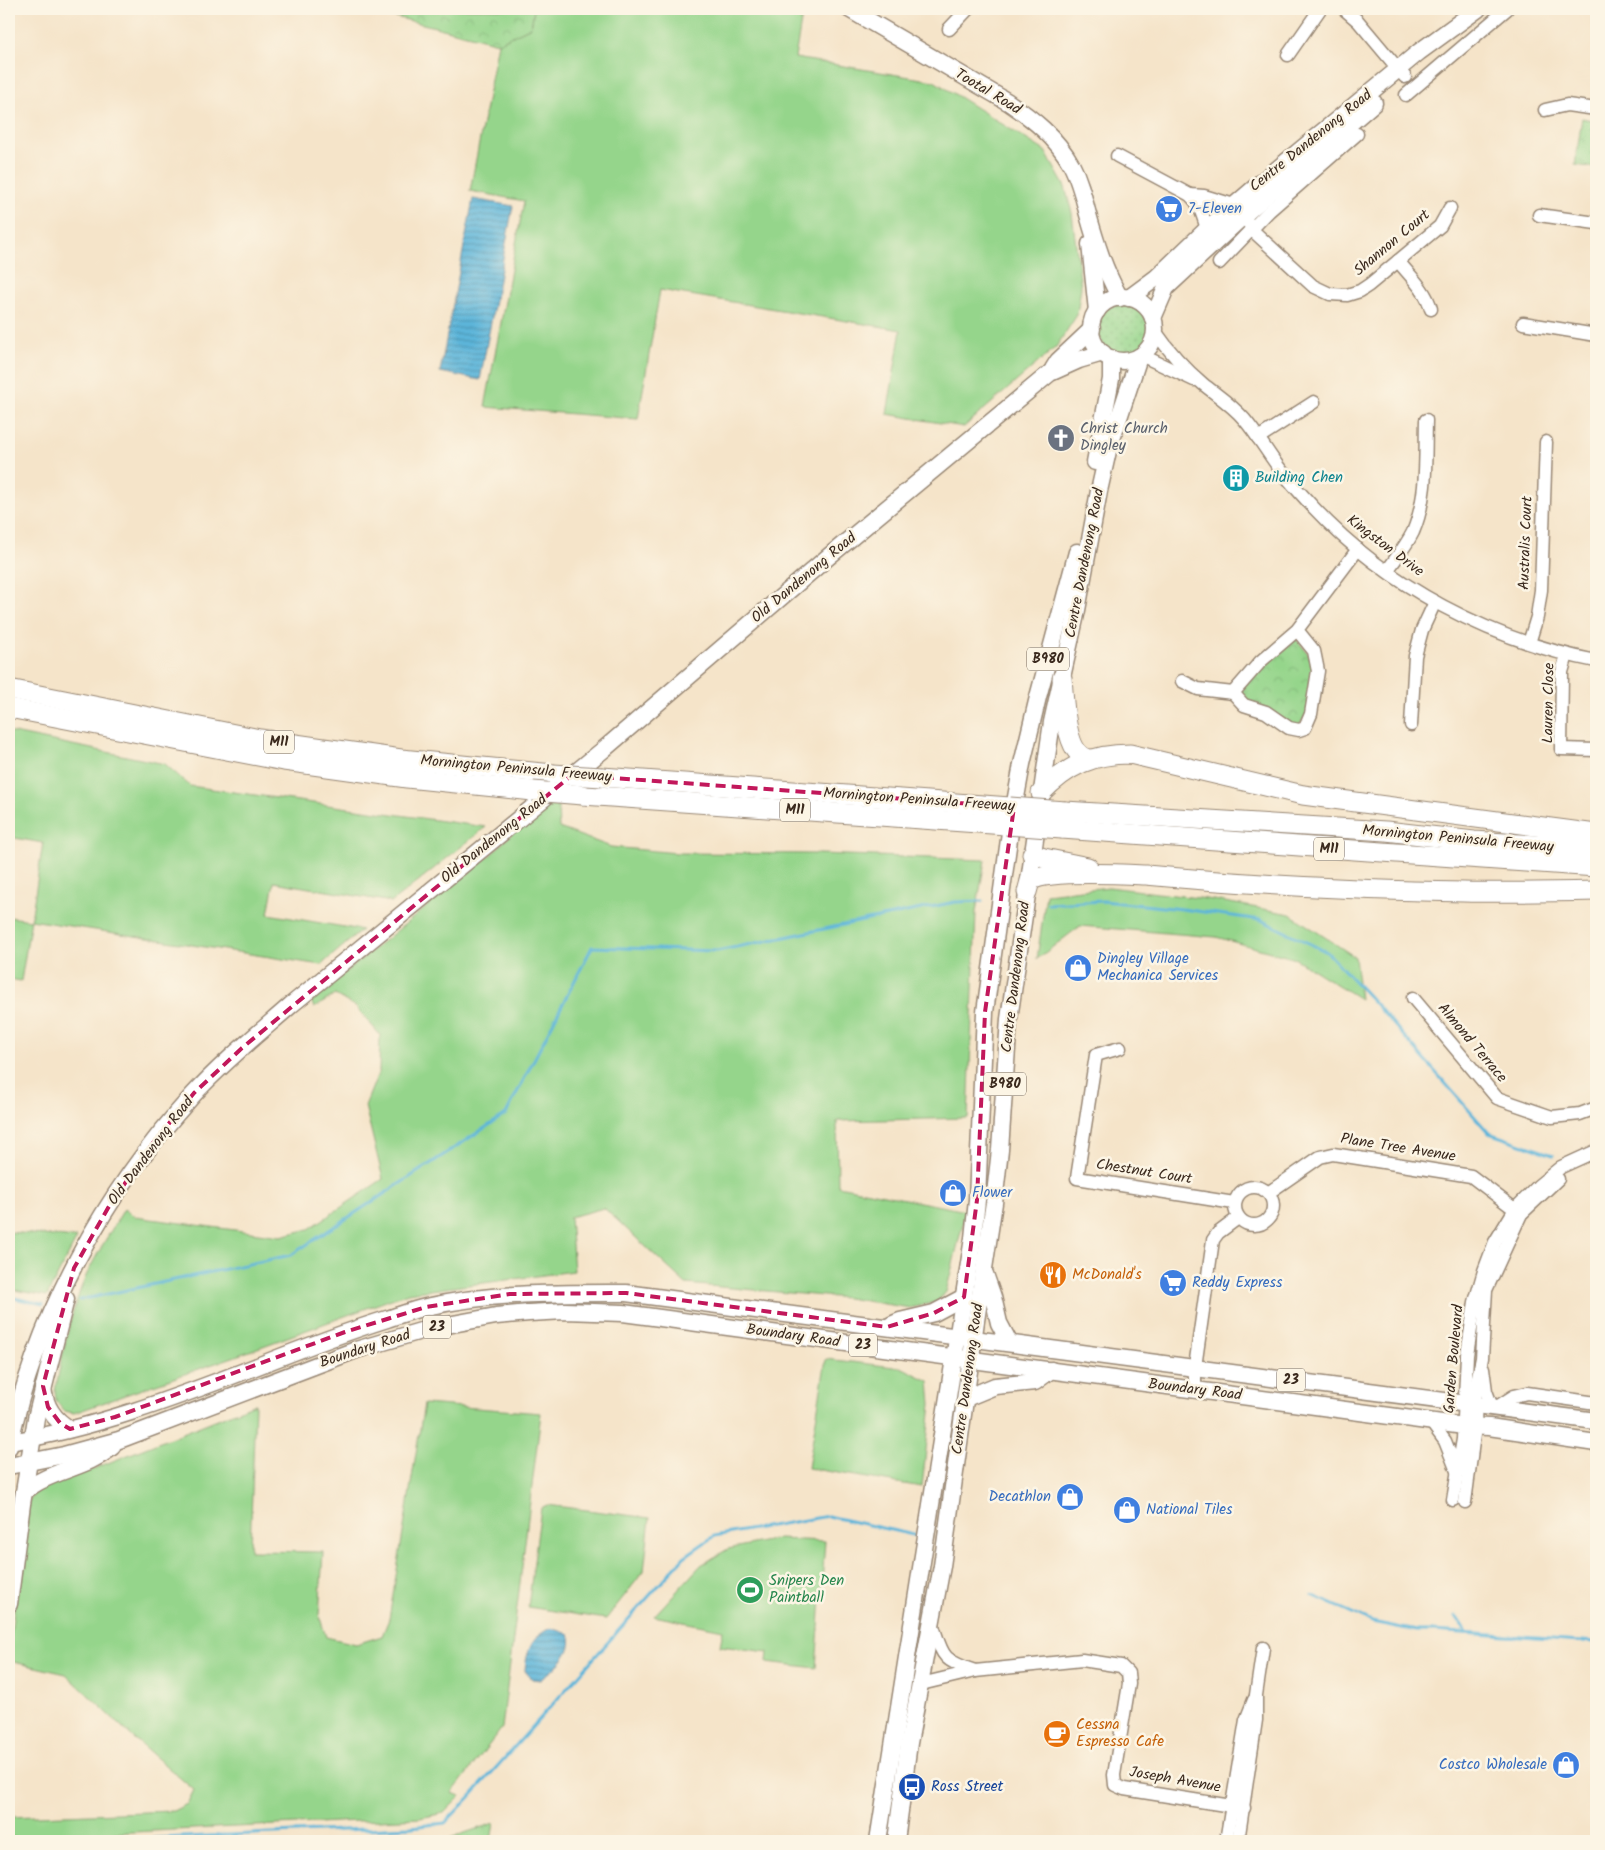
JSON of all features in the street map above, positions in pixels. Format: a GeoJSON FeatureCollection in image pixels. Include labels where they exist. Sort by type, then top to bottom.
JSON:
{"type":"FeatureCollection","features":[{"type":"Feature","properties":{"kind":"highway"},"geometry":{"type":"LineString","coordinates":[[1062,678],[1065,714],[1070,736],[1079,755],[1091,759]]}},
{"type":"Feature","properties":{"kind":"highway","name":"Mornington Peninsula Freeway"},"geometry":{"type":"LineString","coordinates":[[9,689],[260,739],[410,760],[602,777],[1010,820]]}},
{"type":"Feature","properties":{"kind":"highway","name":"Mornington Peninsula Freeway"},"geometry":{"type":"LineString","coordinates":[[9,708],[284,761],[407,778],[533,791],[1010,820],[1063,820],[1386,832],[1474,841],[1596,849]]}},
{"type":"Feature","properties":{"kind":"highway"},"geometry":{"type":"LineString","coordinates":[[1041,792],[1058,777],[1091,759],[1106,755],[1130,754],[1303,795],[1596,834]]}},
{"type":"Feature","properties":{"kind":"highway","name":"Mornington Peninsula Freeway"},"geometry":{"type":"LineString","coordinates":[[1063,820],[1262,845],[1423,854],[1596,867]]}},
{"type":"Feature","properties":{"kind":"highway"},"geometry":{"type":"LineString","coordinates":[[1032,854],[1119,873],[1201,880],[1372,890],[1466,892],[1596,891]]}},
{"type":"Feature","properties":{"kind":"highway"},"geometry":{"type":"LineString","coordinates":[[1027,892],[1030,882],[1038,877],[1119,873]]}},
{"type":"Feature","properties":{"kind":"main road","name":"Tootal Road"},"geometry":{"type":"LineString","coordinates":[[850,9],[1008,102],[1038,124],[1052,138],[1070,163],[1078,180],[1107,273],[1124,298]]}},
{"type":"Feature","properties":{"kind":"main road","name":"Centre Dandenong Road"},"geometry":{"type":"LineString","coordinates":[[1124,298],[1156,278],[1215,228],[1242,218],[1291,173],[1332,140],[1402,73],[1428,57],[1478,9]]}},
{"type":"Feature","properties":{"kind":"main road","name":"Tootal Road"},"geometry":{"type":"LineString","coordinates":[[1087,211],[1097,311]]}},
{"type":"Feature","properties":{"kind":"main road","name":"Centre Dandenong Road"},"geometry":{"type":"LineString","coordinates":[[1154,324],[1166,288],[1215,228]]}},
{"type":"Feature","properties":{"kind":"main road"},"geometry":{"type":"LineString","coordinates":[[1092,329],[1097,311],[1109,301],[1124,298],[1143,305],[1154,324]]}},
{"type":"Feature","properties":{"kind":"main road","name":"B980"},"geometry":{"type":"LineString","coordinates":[[1140,356],[1151,345],[1154,324]]}},
{"type":"Feature","properties":{"kind":"main road","name":"B980"},"geometry":{"type":"LineString","coordinates":[[1092,329],[1094,340],[1107,356]]}},
{"type":"Feature","properties":{"kind":"main road","name":"Old Dandenong Road"},"geometry":{"type":"LineString","coordinates":[[1050,373],[1058,361],[1092,329]]}},
{"type":"Feature","properties":{"kind":"main road","name":"Centre Dandenong Road"},"geometry":{"type":"LineString","coordinates":[[878,1841],[957,1336],[968,1300],[977,1200],[985,1012],[1010,820],[1031,725],[1064,606],[1083,527],[1111,379],[1107,356]]}},
{"type":"Feature","properties":{"kind":"main road"},"geometry":{"type":"LineString","coordinates":[[1107,356],[1127,361],[1140,356]]}},
{"type":"Feature","properties":{"kind":"main road","name":"Old Dandenong Road"},"geometry":{"type":"LineString","coordinates":[[9,1444],[25,1381],[54,1305],[108,1208],[152,1144],[194,1093],[242,1048],[299,999],[603,750],[828,557],[1050,373],[1078,360],[1107,356]]}},
{"type":"Feature","properties":{"kind":"main road","name":"Centre Dandenong Road"},"geometry":{"type":"LineString","coordinates":[[896,1841],[909,1743],[932,1623],[974,1338],[968,1300],[984,1272],[999,1166],[1009,1019],[1052,722],[1076,617],[1098,491],[1108,451],[1140,356]]}},
{"type":"Feature","properties":{"kind":"main road"},"geometry":{"type":"LineString","coordinates":[[1032,854],[1021,844],[1010,820],[1041,792]]}},
{"type":"Feature","properties":{"kind":"main road","name":"Old Dandenong Road"},"geometry":{"type":"LineString","coordinates":[[9,1604],[32,1438],[43,1386],[74,1268]]}},
{"type":"Feature","properties":{"kind":"main road"},"geometry":{"type":"LineString","coordinates":[[984,1272],[999,1323],[1009,1342]]}},
{"type":"Feature","properties":{"kind":"main road","name":"Boundary Road"},"geometry":{"type":"LineString","coordinates":[[9,1444],[115,1417],[217,1382],[345,1332],[408,1312],[426,1307],[510,1294],[626,1293],[1009,1342],[1596,1421]]}},
{"type":"Feature","properties":{"kind":"main road"},"geometry":{"type":"LineString","coordinates":[[887,1327],[900,1320],[934,1313],[968,1300]]}},
{"type":"Feature","properties":{"kind":"main road","name":"Boundary Road"},"geometry":{"type":"LineString","coordinates":[[9,1466],[73,1453],[119,1440],[356,1350],[431,1328],[496,1316],[565,1311],[623,1313],[1596,1443]]}},
{"type":"Feature","properties":{"kind":"main road"},"geometry":{"type":"LineString","coordinates":[[1159,1362],[1177,1375],[1190,1389]]}},
{"type":"Feature","properties":{"kind":"main road"},"geometry":{"type":"LineString","coordinates":[[966,1398],[995,1386],[1035,1382],[1051,1370]]}},
{"type":"Feature","properties":{"kind":"main road"},"geometry":{"type":"LineString","coordinates":[[43,1386],[45,1400],[51,1412],[58,1422],[70,1429]]}},
{"type":"Feature","properties":{"kind":"main road"},"geometry":{"type":"LineString","coordinates":[[24,1492],[40,1480],[96,1458],[119,1440]]}},
{"type":"Feature","properties":{"kind":"street"},"geometry":{"type":"LineString","coordinates":[[949,30],[968,9]]}},
{"type":"Feature","properties":{"kind":"street"},"geometry":{"type":"LineString","coordinates":[[1288,55],[1320,9]]}},
{"type":"Feature","properties":{"kind":"street"},"geometry":{"type":"LineString","coordinates":[[1344,9],[1358,21],[1402,73]]}},
{"type":"Feature","properties":{"kind":"street","name":"Centre Dandenong Road"},"geometry":{"type":"LineString","coordinates":[[1478,9],[1488,24]]}},
{"type":"Feature","properties":{"kind":"street"},"geometry":{"type":"LineString","coordinates":[[1406,94],[1507,9]]}},
{"type":"Feature","properties":{"kind":"street"},"geometry":{"type":"LineString","coordinates":[[1545,110],[1567,105],[1596,110]]}},
{"type":"Feature","properties":{"kind":"street","name":"Centre Dandenong Road"},"geometry":{"type":"LineString","coordinates":[[1219,263],[1242,218],[1269,211],[1357,134]]}},
{"type":"Feature","properties":{"kind":"street"},"geometry":{"type":"LineString","coordinates":[[1117,156],[1190,195],[1215,228]]}},
{"type":"Feature","properties":{"kind":"street"},"geometry":{"type":"LineString","coordinates":[[1190,195],[1204,196],[1242,218]]}},
{"type":"Feature","properties":{"kind":"street","name":"Shannon Court"},"geometry":{"type":"LineString","coordinates":[[1242,218],[1313,286],[1330,294],[1347,295],[1360,291],[1440,226],[1450,208]]}},
{"type":"Feature","properties":{"kind":"street"},"geometry":{"type":"LineString","coordinates":[[1539,215],[1596,223]]}},
{"type":"Feature","properties":{"kind":"street"},"geometry":{"type":"LineString","coordinates":[[1398,261],[1424,292],[1429,300],[1431,309]]}},
{"type":"Feature","properties":{"kind":"street"},"geometry":{"type":"LineString","coordinates":[[1523,323],[1596,335]]}},
{"type":"Feature","properties":{"kind":"street","name":"Kingston Drive"},"geometry":{"type":"LineString","coordinates":[[1154,324],[1165,346],[1203,384],[1232,406],[1278,466],[1315,509],[1358,549],[1387,571],[1435,602],[1481,625],[1529,644],[1596,661]]}},
{"type":"Feature","properties":{"kind":"street","name":"Kingston Drive"},"geometry":{"type":"LineString","coordinates":[[1140,356],[1203,384]]}},
{"type":"Feature","properties":{"kind":"street"},"geometry":{"type":"LineString","coordinates":[[1258,438],[1314,402]]}},
{"type":"Feature","properties":{"kind":"street"},"geometry":{"type":"LineString","coordinates":[[1387,571],[1412,533],[1421,508],[1424,488],[1426,420]]}},
{"type":"Feature","properties":{"kind":"street","name":"Australis Court"},"geometry":{"type":"LineString","coordinates":[[1529,644],[1537,617],[1541,590],[1546,442]]}},
{"type":"Feature","properties":{"kind":"street"},"geometry":{"type":"LineString","coordinates":[[1233,693],[1261,661],[1297,630],[1358,549]]}},
{"type":"Feature","properties":{"kind":"street"},"geometry":{"type":"LineString","coordinates":[[1412,725],[1415,656],[1422,630],[1435,602]]}},
{"type":"Feature","properties":{"kind":"street"},"geometry":{"type":"LineString","coordinates":[[1182,681],[1198,689],[1233,693],[1244,705],[1266,712],[1289,728],[1299,730],[1305,728],[1311,714],[1318,671],[1314,652],[1297,630]]}},
{"type":"Feature","properties":{"kind":"street","name":"Lauren Close"},"geometry":{"type":"LineString","coordinates":[[1567,655],[1562,672],[1561,749],[1596,750]]}},
{"type":"Feature","properties":{"kind":"street","name":"Almond Terrace"},"geometry":{"type":"LineString","coordinates":[[1413,998],[1496,1098],[1552,1117],[1580,1114],[1596,1108]]}},
{"type":"Feature","properties":{"kind":"street","name":"Chestnut Court"},"geometry":{"type":"LineString","coordinates":[[1120,1048],[1096,1055],[1077,1178],[1234,1203]]}},
{"type":"Feature","properties":{"kind":"street","name":"Garden Boulevard"},"geometry":{"type":"LineString","coordinates":[[1470,1427],[1467,1355],[1475,1302],[1495,1242],[1538,1186],[1561,1167],[1596,1150]]}},
{"type":"Feature","properties":{"kind":"street","name":"Plane Tree Avenue"},"geometry":{"type":"LineString","coordinates":[[1268,1193],[1320,1157],[1333,1154],[1471,1176],[1518,1212]]}},
{"type":"Feature","properties":{"kind":"street"},"geometry":{"type":"LineString","coordinates":[[1247,1188],[1260,1188],[1272,1198],[1272,1212],[1264,1223],[1250,1225],[1238,1218],[1234,1203],[1241,1191],[1247,1188]]}},
{"type":"Feature","properties":{"kind":"street","name":"Garden Boulevard"},"geometry":{"type":"LineString","coordinates":[[1470,1405],[1482,1358],[1486,1290],[1518,1212]]}},
{"type":"Feature","properties":{"kind":"street"},"geometry":{"type":"LineString","coordinates":[[1190,1389],[1195,1367],[1213,1240],[1218,1233],[1238,1218]]}},
{"type":"Feature","properties":{"kind":"street"},"geometry":{"type":"LineString","coordinates":[[1482,1358],[1486,1391],[1495,1407],[1514,1396],[1528,1393],[1596,1403]]}},
{"type":"Feature","properties":{"kind":"street"},"geometry":{"type":"LineString","coordinates":[[1431,1422],[1446,1441],[1458,1473]]}},
{"type":"Feature","properties":{"kind":"street"},"geometry":{"type":"LineString","coordinates":[[1470,1427],[1459,1501],[1458,1473],[1470,1427]]}},
{"type":"Feature","properties":{"kind":"street","name":"Joseph Avenue"},"geometry":{"type":"LineString","coordinates":[[932,1623],[943,1654],[955,1664],[975,1671]]}},
{"type":"Feature","properties":{"kind":"street","name":"Joseph Avenue"},"geometry":{"type":"LineString","coordinates":[[1226,1841],[1238,1807],[1256,1720],[1256,1696],[1263,1648]]}},
{"type":"Feature","properties":{"kind":"street","name":"Joseph Avenue"},"geometry":{"type":"LineString","coordinates":[[921,1684],[975,1671],[1082,1660],[1121,1666],[1128,1673],[1129,1684],[1114,1775],[1115,1785],[1124,1789],[1238,1807]]}},
{"type":"Feature","properties":{"kind":"street","name":"Joseph Avenue"},"geometry":{"type":"LineString","coordinates":[[1238,1807],[1238,1841]]}},
{"type":"Feature","properties":{"kind":"highlighted area"},"geometry":{"type":"Polygon","coordinates":[[[572,775],[1014,807],[985,1012],[977,1200],[964,1297],[934,1313],[887,1327],[626,1293],[510,1294],[426,1307],[345,1332],[115,1417],[70,1429],[60,1423],[48,1407],[43,1386],[74,1268],[108,1208],[152,1144],[194,1093],[242,1048],[572,775]]]}},
{"type":"Feature","properties":{"kind":"green space"},"geometry":{"type":"Polygon","coordinates":[[[364,9],[534,9],[531,27],[498,43],[364,9]]]}},
{"type":"Feature","properties":{"kind":"green space"},"geometry":{"type":"Polygon","coordinates":[[[534,9],[803,9],[795,58],[934,81],[1045,151],[1065,187],[1072,213],[1081,287],[1077,315],[1056,347],[964,427],[887,414],[901,330],[660,290],[638,419],[485,407],[524,201],[470,191],[498,43],[531,27],[534,9]]]}},
{"type":"Feature","properties":{"kind":"green space"},"geometry":{"type":"Polygon","coordinates":[[[1582,118],[1596,121],[1596,168],[1575,165],[1582,118]]]}},
{"type":"Feature","properties":{"kind":"green space"},"geometry":{"type":"Polygon","coordinates":[[[1119,303],[1129,303],[1138,307],[1146,315],[1150,329],[1146,343],[1138,351],[1129,355],[1119,355],[1110,351],[1102,343],[1098,334],[1098,324],[1102,315],[1110,307],[1119,303]]]}},
{"type":"Feature","properties":{"kind":"green space"},"geometry":{"type":"Polygon","coordinates":[[[1297,640],[1315,662],[1308,712],[1298,727],[1248,703],[1241,694],[1241,690],[1263,663],[1292,641],[1297,640]]]}},
{"type":"Feature","properties":{"kind":"green space"},"geometry":{"type":"Polygon","coordinates":[[[9,732],[165,764],[190,786],[486,827],[392,902],[274,882],[268,914],[362,930],[321,965],[31,920],[43,843],[9,837],[9,732]]]}},
{"type":"Feature","properties":{"kind":"green space"},"geometry":{"type":"Polygon","coordinates":[[[543,804],[558,806],[559,828],[611,847],[677,853],[820,854],[985,860],[976,912],[968,1118],[837,1121],[838,1186],[966,1211],[946,1292],[937,1302],[910,1308],[847,1298],[686,1284],[604,1208],[570,1217],[574,1271],[408,1293],[74,1413],[64,1411],[56,1401],[55,1391],[80,1290],[90,1267],[124,1209],[135,1217],[281,1236],[309,1229],[383,1179],[365,1106],[379,1071],[380,1035],[356,1007],[335,995],[314,1008],[311,1000],[487,858],[543,804]]]}},
{"type":"Feature","properties":{"kind":"green space"},"geometry":{"type":"Polygon","coordinates":[[[1109,887],[1214,900],[1290,914],[1355,957],[1360,999],[1296,959],[1216,937],[1080,926],[1037,959],[1046,894],[1109,887]]]}},
{"type":"Feature","properties":{"kind":"green space"},"geometry":{"type":"Polygon","coordinates":[[[9,917],[31,920],[21,981],[9,979],[9,917]]]}},
{"type":"Feature","properties":{"kind":"green space"},"geometry":{"type":"Polygon","coordinates":[[[9,1232],[77,1238],[47,1296],[9,1289],[9,1232]]]}},
{"type":"Feature","properties":{"kind":"green space"},"geometry":{"type":"Polygon","coordinates":[[[826,1359],[903,1368],[929,1381],[931,1404],[922,1487],[808,1468],[826,1359]]]}},
{"type":"Feature","properties":{"kind":"green space"},"geometry":{"type":"Polygon","coordinates":[[[255,1404],[250,1551],[323,1552],[319,1615],[326,1637],[356,1644],[382,1636],[389,1619],[424,1404],[541,1413],[502,1728],[452,1793],[461,1796],[444,1813],[420,1818],[9,1838],[9,1817],[173,1811],[187,1804],[194,1790],[136,1740],[66,1674],[9,1661],[9,1648],[29,1500],[40,1487],[88,1471],[255,1404]]]}},
{"type":"Feature","properties":{"kind":"green space"},"geometry":{"type":"Polygon","coordinates":[[[547,1505],[650,1518],[644,1571],[606,1619],[528,1607],[541,1508],[547,1505]]]}},
{"type":"Feature","properties":{"kind":"green space","name":"Snipers Den Paintball"},"geometry":{"type":"Polygon","coordinates":[[[777,1539],[825,1541],[816,1668],[767,1662],[768,1652],[720,1646],[723,1630],[654,1616],[701,1565],[728,1549],[777,1539]]]}},
{"type":"Feature","properties":{"kind":"green space"},"geometry":{"type":"Polygon","coordinates":[[[494,1823],[491,1841],[379,1841],[447,1839],[494,1823]]]}},
{"type":"Feature","properties":{"kind":"water"},"geometry":{"type":"Polygon","coordinates":[[[473,199],[513,206],[480,380],[440,372],[473,199]]]}},
{"type":"Feature","properties":{"kind":"water"},"geometry":{"type":"Polygon","coordinates":[[[551,1628],[569,1634],[570,1647],[567,1654],[551,1671],[540,1680],[532,1679],[525,1671],[531,1645],[539,1635],[551,1628]]]}},
{"type":"Feature","properties":{"kind":"waterway"},"geometry":{"type":"LineString","coordinates":[[80,1300],[291,1255],[506,1114],[592,947],[717,951],[955,902],[982,901]]}},
{"type":"Feature","properties":{"kind":"waterway"},"geometry":{"type":"LineString","coordinates":[[1048,904],[1103,901],[1261,920],[1327,952],[1373,1001],[1489,1133],[1553,1155]]}},
{"type":"Feature","properties":{"kind":"waterway"},"geometry":{"type":"LineString","coordinates":[[9,1297],[43,1304]]}},
{"type":"Feature","properties":{"kind":"waterway"},"geometry":{"type":"LineString","coordinates":[[96,1841],[411,1827],[445,1823],[684,1557],[714,1536],[828,1516],[918,1536]]}},
{"type":"Feature","properties":{"kind":"waterway"},"geometry":{"type":"LineString","coordinates":[[1312,1595],[1372,1622],[1417,1631],[1596,1642]]}},
{"type":"Feature","properties":{"kind":"waterway"},"geometry":{"type":"LineString","coordinates":[[1456,1616],[1467,1633]]}},
{"type":"Feature","properties":{"kind":"place","name":"7-Eleven"},"geometry":{"type":"Point","coordinates":[1169,209]}},
{"type":"Feature","properties":{"kind":"place","name":"Christ Church Dingley"},"geometry":{"type":"Point","coordinates":[1061,438]}},
{"type":"Feature","properties":{"kind":"place","name":"Building Chen"},"geometry":{"type":"Point","coordinates":[1236,478]}},
{"type":"Feature","properties":{"kind":"place","name":"Dingley Village Mechanica Services"},"geometry":{"type":"Point","coordinates":[1078,968]}},
{"type":"Feature","properties":{"kind":"place","name":"Flower"},"geometry":{"type":"Point","coordinates":[953,1193]}},
{"type":"Feature","properties":{"kind":"place","name":"McDonald's"},"geometry":{"type":"Point","coordinates":[1053,1275]}},
{"type":"Feature","properties":{"kind":"place","name":"Reddy Express"},"geometry":{"type":"Point","coordinates":[1173,1283]}},
{"type":"Feature","properties":{"kind":"place","name":"Decathlon"},"geometry":{"type":"Point","coordinates":[1070,1497]}},
{"type":"Feature","properties":{"kind":"place","name":"National Tiles"},"geometry":{"type":"Point","coordinates":[1127,1510]}},
{"type":"Feature","properties":{"kind":"place","name":"Snipers Den Paintball"},"geometry":{"type":"Point","coordinates":[750,1590]}},
{"type":"Feature","properties":{"kind":"place","name":"Cessna Espresso Cafe"},"geometry":{"type":"Point","coordinates":[1057,1734]}},
{"type":"Feature","properties":{"kind":"place","name":"Costco Wholesale"},"geometry":{"type":"Point","coordinates":[1566,1765]}},
{"type":"Feature","properties":{"kind":"place","name":"Ross Street"},"geometry":{"type":"Point","coordinates":[912,1787]}}]}
